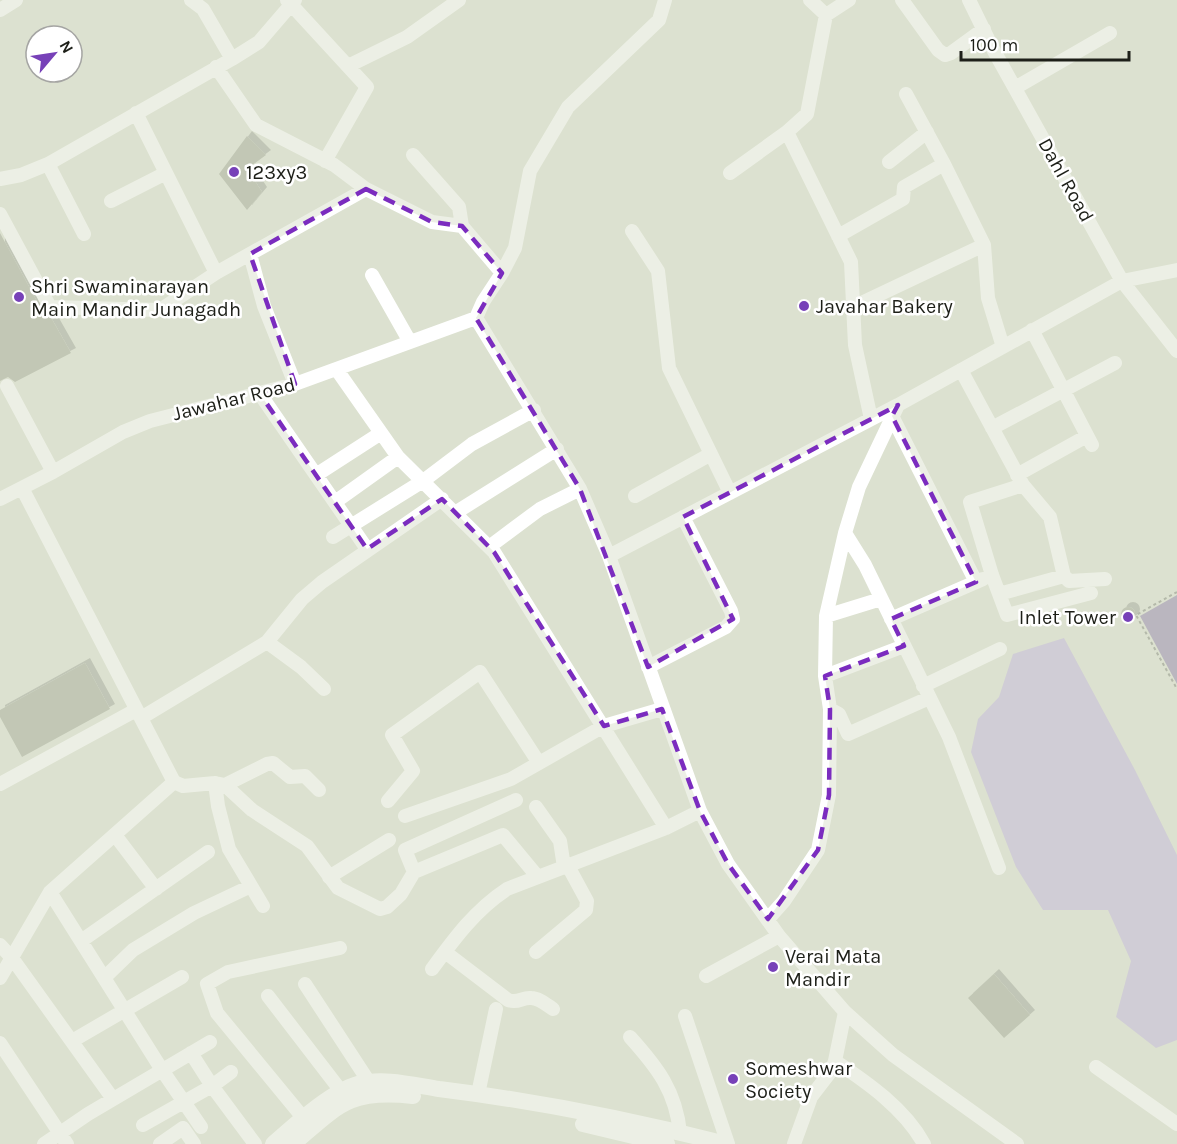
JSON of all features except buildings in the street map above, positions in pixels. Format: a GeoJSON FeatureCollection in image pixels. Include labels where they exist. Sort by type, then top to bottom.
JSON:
{"type":"FeatureCollection","features":[{"type":"Feature","properties":{"kind":"main road"},"geometry":{"type":"LineString","coordinates":[[293,1144],[307,1123],[341,1091],[369,1082],[381,1081],[478,1094],[568,1115],[667,1144]]}},
{"type":"Feature","properties":{"kind":"main road"},"geometry":{"type":"LineString","coordinates":[[273,1144],[351,1100],[379,1094],[568,1115],[680,1133],[727,1144]]}},
{"type":"Feature","properties":{"kind":"street"},"geometry":{"type":"LineString","coordinates":[[0,10],[16,0]]}},
{"type":"Feature","properties":{"kind":"street"},"geometry":{"type":"LineString","coordinates":[[191,0],[203,9],[232,59]]}},
{"type":"Feature","properties":{"kind":"street"},"geometry":{"type":"LineString","coordinates":[[348,66],[407,37],[459,0]]}},
{"type":"Feature","properties":{"kind":"street"},"geometry":{"type":"LineString","coordinates":[[665,0],[659,20],[568,107],[530,171],[515,248],[476,318],[580,489],[609,556],[700,811],[728,864],[779,936],[845,1012],[893,1055],[1017,1144]]}},
{"type":"Feature","properties":{"kind":"street"},"geometry":{"type":"LineString","coordinates":[[810,0],[826,15]]}},
{"type":"Feature","properties":{"kind":"street"},"geometry":{"type":"LineString","coordinates":[[730,174],[787,132],[807,114],[826,15],[849,0]]}},
{"type":"Feature","properties":{"kind":"street"},"geometry":{"type":"LineString","coordinates":[[902,0],[938,50],[945,55],[984,29]]}},
{"type":"Feature","properties":{"kind":"street","name":"Dahl Road"},"geometry":{"type":"LineString","coordinates":[[969,0],[1122,281],[1177,351]]}},
{"type":"Feature","properties":{"kind":"street"},"geometry":{"type":"LineString","coordinates":[[2,175],[21,175],[48,164],[232,59],[259,42],[291,1],[367,87],[325,161]]}},
{"type":"Feature","properties":{"kind":"street"},"geometry":{"type":"LineString","coordinates":[[1015,88],[1110,33]]}},
{"type":"Feature","properties":{"kind":"street"},"geometry":{"type":"LineString","coordinates":[[216,68],[256,125],[325,161],[366,189],[432,222],[462,225]]}},
{"type":"Feature","properties":{"kind":"street"},"geometry":{"type":"LineString","coordinates":[[906,94],[944,164],[984,246],[988,298],[1003,347]]}},
{"type":"Feature","properties":{"kind":"street"},"geometry":{"type":"LineString","coordinates":[[136,113],[216,273]]}},
{"type":"Feature","properties":{"kind":"street"},"geometry":{"type":"LineString","coordinates":[[787,132],[851,262],[855,345],[871,419]]}},
{"type":"Feature","properties":{"kind":"street"},"geometry":{"type":"LineString","coordinates":[[889,162],[927,132]]}},
{"type":"Feature","properties":{"kind":"street"},"geometry":{"type":"LineString","coordinates":[[413,155],[459,207],[462,225],[502,273]]}},
{"type":"Feature","properties":{"kind":"street"},"geometry":{"type":"LineString","coordinates":[[48,164],[84,234]]}},
{"type":"Feature","properties":{"kind":"street"},"geometry":{"type":"LineString","coordinates":[[838,236],[903,199],[904,187],[944,164]]}},
{"type":"Feature","properties":{"kind":"street"},"geometry":{"type":"LineString","coordinates":[[111,201],[166,173]]}},
{"type":"Feature","properties":{"kind":"street"},"geometry":{"type":"LineString","coordinates":[[0,214],[50,307],[160,310],[216,273],[366,189]]}},
{"type":"Feature","properties":{"kind":"street"},"geometry":{"type":"LineString","coordinates":[[632,231],[658,271],[669,368],[730,493]]}},
{"type":"Feature","properties":{"kind":"street"},"geometry":{"type":"LineString","coordinates":[[853,307],[984,246]]}},
{"type":"Feature","properties":{"kind":"street"},"geometry":{"type":"LineString","coordinates":[[250,254],[264,306],[295,384]]}},
{"type":"Feature","properties":{"kind":"street"},"geometry":{"type":"LineString","coordinates":[[609,556],[871,419],[895,410],[961,370],[1122,281],[1177,270]]}},
{"type":"Feature","properties":{"kind":"street"},"geometry":{"type":"LineString","coordinates":[[372,275],[410,342]]}},
{"type":"Feature","properties":{"kind":"street","name":"Jawahar Road"},"geometry":{"type":"LineString","coordinates":[[0,499],[123,432],[150,421],[295,384],[476,318]]}},
{"type":"Feature","properties":{"kind":"street"},"geometry":{"type":"LineString","coordinates":[[1032,330],[1089,441],[1020,480],[970,502],[992,575],[1007,615],[1092,593]]}},
{"type":"Feature","properties":{"kind":"street"},"geometry":{"type":"LineString","coordinates":[[992,428],[1114,363]]}},
{"type":"Feature","properties":{"kind":"street"},"geometry":{"type":"LineString","coordinates":[[337,370],[398,457],[494,552],[666,828]]}},
{"type":"Feature","properties":{"kind":"street"},"geometry":{"type":"LineString","coordinates":[[961,370],[1020,480],[1050,517],[1064,576],[1069,581],[1105,579]]}},
{"type":"Feature","properties":{"kind":"street"},"geometry":{"type":"LineString","coordinates":[[7,386],[53,472]]}},
{"type":"Feature","properties":{"kind":"street"},"geometry":{"type":"LineString","coordinates":[[260,394],[367,549]]}},
{"type":"Feature","properties":{"kind":"street"},"geometry":{"type":"LineString","coordinates":[[333,537],[423,481],[472,444],[534,410]]}},
{"type":"Feature","properties":{"kind":"street"},"geometry":{"type":"LineString","coordinates":[[768,919],[784,901],[818,850],[829,795],[830,709],[825,676],[826,616],[845,533],[859,487],[895,410]]}},
{"type":"Feature","properties":{"kind":"street"},"geometry":{"type":"LineString","coordinates":[[895,410],[976,582]]}},
{"type":"Feature","properties":{"kind":"street"},"geometry":{"type":"LineString","coordinates":[[316,475],[381,433]]}},
{"type":"Feature","properties":{"kind":"street"},"geometry":{"type":"LineString","coordinates":[[456,513],[557,449]]}},
{"type":"Feature","properties":{"kind":"street"},"geometry":{"type":"LineString","coordinates":[[635,496],[711,454]]}},
{"type":"Feature","properties":{"kind":"street"},"geometry":{"type":"LineString","coordinates":[[335,502],[398,457]]}},
{"type":"Feature","properties":{"kind":"street"},"geometry":{"type":"LineString","coordinates":[[22,488],[174,782],[183,786],[220,784],[267,764],[273,764],[290,777],[305,776],[319,790]]}},
{"type":"Feature","properties":{"kind":"street"},"geometry":{"type":"LineString","coordinates":[[489,547],[540,509],[580,489]]}},
{"type":"Feature","properties":{"kind":"street"},"geometry":{"type":"LineString","coordinates":[[0,784],[139,714],[267,642],[302,599],[322,582],[442,499]]}},
{"type":"Feature","properties":{"kind":"street"},"geometry":{"type":"LineString","coordinates":[[648,667],[726,627],[733,619],[683,517]]}},
{"type":"Feature","properties":{"kind":"street"},"geometry":{"type":"LineString","coordinates":[[845,533],[865,565],[949,737],[999,868]]}},
{"type":"Feature","properties":{"kind":"street"},"geometry":{"type":"LineString","coordinates":[[891,619],[992,575]]}},
{"type":"Feature","properties":{"kind":"street"},"geometry":{"type":"LineString","coordinates":[[999,594],[1064,576]]}},
{"type":"Feature","properties":{"kind":"street"},"geometry":{"type":"LineString","coordinates":[[826,616],[881,599]]}},
{"type":"Feature","properties":{"kind":"street"},"geometry":{"type":"LineString","coordinates":[[267,642],[301,667],[324,689]]}},
{"type":"Feature","properties":{"kind":"street"},"geometry":{"type":"LineString","coordinates":[[825,676],[904,646]]}},
{"type":"Feature","properties":{"kind":"street"},"geometry":{"type":"LineString","coordinates":[[830,709],[839,714],[848,734],[1000,649]]}},
{"type":"Feature","properties":{"kind":"street"},"geometry":{"type":"LineString","coordinates":[[388,801],[413,771],[392,735],[480,672],[539,764]]}},
{"type":"Feature","properties":{"kind":"street"},"geometry":{"type":"LineString","coordinates":[[405,816],[512,779],[604,726],[662,709]]}},
{"type":"Feature","properties":{"kind":"street"},"geometry":{"type":"LineString","coordinates":[[0,978],[50,892],[174,782]]}},
{"type":"Feature","properties":{"kind":"street"},"geometry":{"type":"LineString","coordinates":[[220,784],[252,810],[307,846],[338,888],[380,909],[387,907],[401,894],[414,872],[503,835],[537,876]]}},
{"type":"Feature","properties":{"kind":"street"},"geometry":{"type":"LineString","coordinates":[[220,784],[218,806],[229,849],[263,906]]}},
{"type":"Feature","properties":{"kind":"street"},"geometry":{"type":"LineString","coordinates":[[414,872],[405,850],[516,800]]}},
{"type":"Feature","properties":{"kind":"street"},"geometry":{"type":"LineString","coordinates":[[536,807],[560,841],[566,867],[587,901],[586,910],[536,952]]}},
{"type":"Feature","properties":{"kind":"street"},"geometry":{"type":"LineString","coordinates":[[432,969],[474,914],[507,889],[666,828],[700,811]]}},
{"type":"Feature","properties":{"kind":"street"},"geometry":{"type":"LineString","coordinates":[[115,835],[156,889]]}},
{"type":"Feature","properties":{"kind":"street"},"geometry":{"type":"LineString","coordinates":[[329,877],[389,840]]}},
{"type":"Feature","properties":{"kind":"street"},"geometry":{"type":"LineString","coordinates":[[81,941],[208,852]]}},
{"type":"Feature","properties":{"kind":"street"},"geometry":{"type":"LineString","coordinates":[[104,978],[133,950],[194,913],[251,886]]}},
{"type":"Feature","properties":{"kind":"street"},"geometry":{"type":"LineString","coordinates":[[50,892],[162,1070],[201,1126]]}},
{"type":"Feature","properties":{"kind":"street"},"geometry":{"type":"LineString","coordinates":[[706,976],[779,936]]}},
{"type":"Feature","properties":{"kind":"street"},"geometry":{"type":"LineString","coordinates":[[0,945],[12,958],[113,1099]]}},
{"type":"Feature","properties":{"kind":"street"},"geometry":{"type":"LineString","coordinates":[[307,1123],[217,1013],[207,984],[228,972],[340,948]]}},
{"type":"Feature","properties":{"kind":"street"},"geometry":{"type":"LineString","coordinates":[[445,952],[508,1000],[514,1003],[530,997],[553,1009]]}},
{"type":"Feature","properties":{"kind":"street"},"geometry":{"type":"LineString","coordinates":[[72,1041],[182,977]]}},
{"type":"Feature","properties":{"kind":"street"},"geometry":{"type":"LineString","coordinates":[[305,984],[369,1082]]}},
{"type":"Feature","properties":{"kind":"street"},"geometry":{"type":"LineString","coordinates":[[268,996],[341,1091]]}},
{"type":"Feature","properties":{"kind":"street"},"geometry":{"type":"LineString","coordinates":[[478,1094],[496,1009]]}},
{"type":"Feature","properties":{"kind":"street"},"geometry":{"type":"LineString","coordinates":[[794,1144],[812,1097],[831,1071],[835,1061],[845,1012]]}},
{"type":"Feature","properties":{"kind":"street"},"geometry":{"type":"LineString","coordinates":[[685,1016],[727,1144]]}},
{"type":"Feature","properties":{"kind":"street"},"geometry":{"type":"LineString","coordinates":[[630,1036],[654,1064],[668,1087],[678,1113],[680,1133]]}},
{"type":"Feature","properties":{"kind":"street"},"geometry":{"type":"LineString","coordinates":[[44,1144],[64,1138],[113,1099],[210,1042]]}},
{"type":"Feature","properties":{"kind":"street"},"geometry":{"type":"LineString","coordinates":[[0,1043],[64,1138]]}},
{"type":"Feature","properties":{"kind":"street"},"geometry":{"type":"LineString","coordinates":[[191,1053],[212,1086],[255,1144]]}},
{"type":"Feature","properties":{"kind":"street"},"geometry":{"type":"LineString","coordinates":[[835,1061],[879,1092],[909,1123],[924,1144]]}},
{"type":"Feature","properties":{"kind":"street"},"geometry":{"type":"LineString","coordinates":[[1096,1067],[1177,1124]]}},
{"type":"Feature","properties":{"kind":"street"},"geometry":{"type":"LineString","coordinates":[[143,1125],[212,1086],[231,1072]]}},
{"type":"Feature","properties":{"kind":"street"},"geometry":{"type":"LineString","coordinates":[[160,1144],[183,1128],[194,1144]]}},
{"type":"Feature","properties":{"kind":"path"},"geometry":{"type":"LineString","coordinates":[[1177,592],[1136,615],[1176,683],[1177,689]]}},
{"type":"Feature","properties":{"kind":"highlighted area"},"geometry":{"type":"Polygon","coordinates":[[[366,189],[432,222],[462,226],[502,273],[476,318],[580,489],[648,667],[733,619],[683,517],[898,405],[892,416],[976,582],[891,619],[904,646],[825,676],[830,709],[829,795],[818,850],[768,919],[728,864],[700,811],[662,709],[604,726],[494,552],[442,499],[367,549],[260,394],[295,384],[250,254],[366,189]]]}},
{"type":"Feature","properties":{"kind":"shaded area"},"geometry":{"type":"Polygon","coordinates":[[[1177,595],[1177,684],[1140,616],[1177,595]]]}},
{"type":"Feature","properties":{"kind":"shaded area"},"geometry":{"type":"Polygon","coordinates":[[[1064,638],[1135,770],[1177,855],[1177,1040],[1156,1048],[1116,1017],[1131,961],[1108,910],[1043,910],[1016,867],[971,752],[978,719],[999,697],[1013,654],[1064,638]]]}},
{"type":"Feature","properties":{"kind":"place","name":"123xy3"},"geometry":{"type":"Point","coordinates":[234,172]}},
{"type":"Feature","properties":{"kind":"place","name":"Shri Swaminarayan Main Mandir Junagadh"},"geometry":{"type":"Point","coordinates":[19,297]}},
{"type":"Feature","properties":{"kind":"place","name":"Javahar Bakery"},"geometry":{"type":"Point","coordinates":[804,306]}},
{"type":"Feature","properties":{"kind":"place","name":"Inlet Tower"},"geometry":{"type":"Point","coordinates":[1128,617]}},
{"type":"Feature","properties":{"kind":"place","name":"Verai Mata Mandir"},"geometry":{"type":"Point","coordinates":[773,967]}},
{"type":"Feature","properties":{"kind":"place","name":"Someshwar Society"},"geometry":{"type":"Point","coordinates":[733,1079]}}]}
